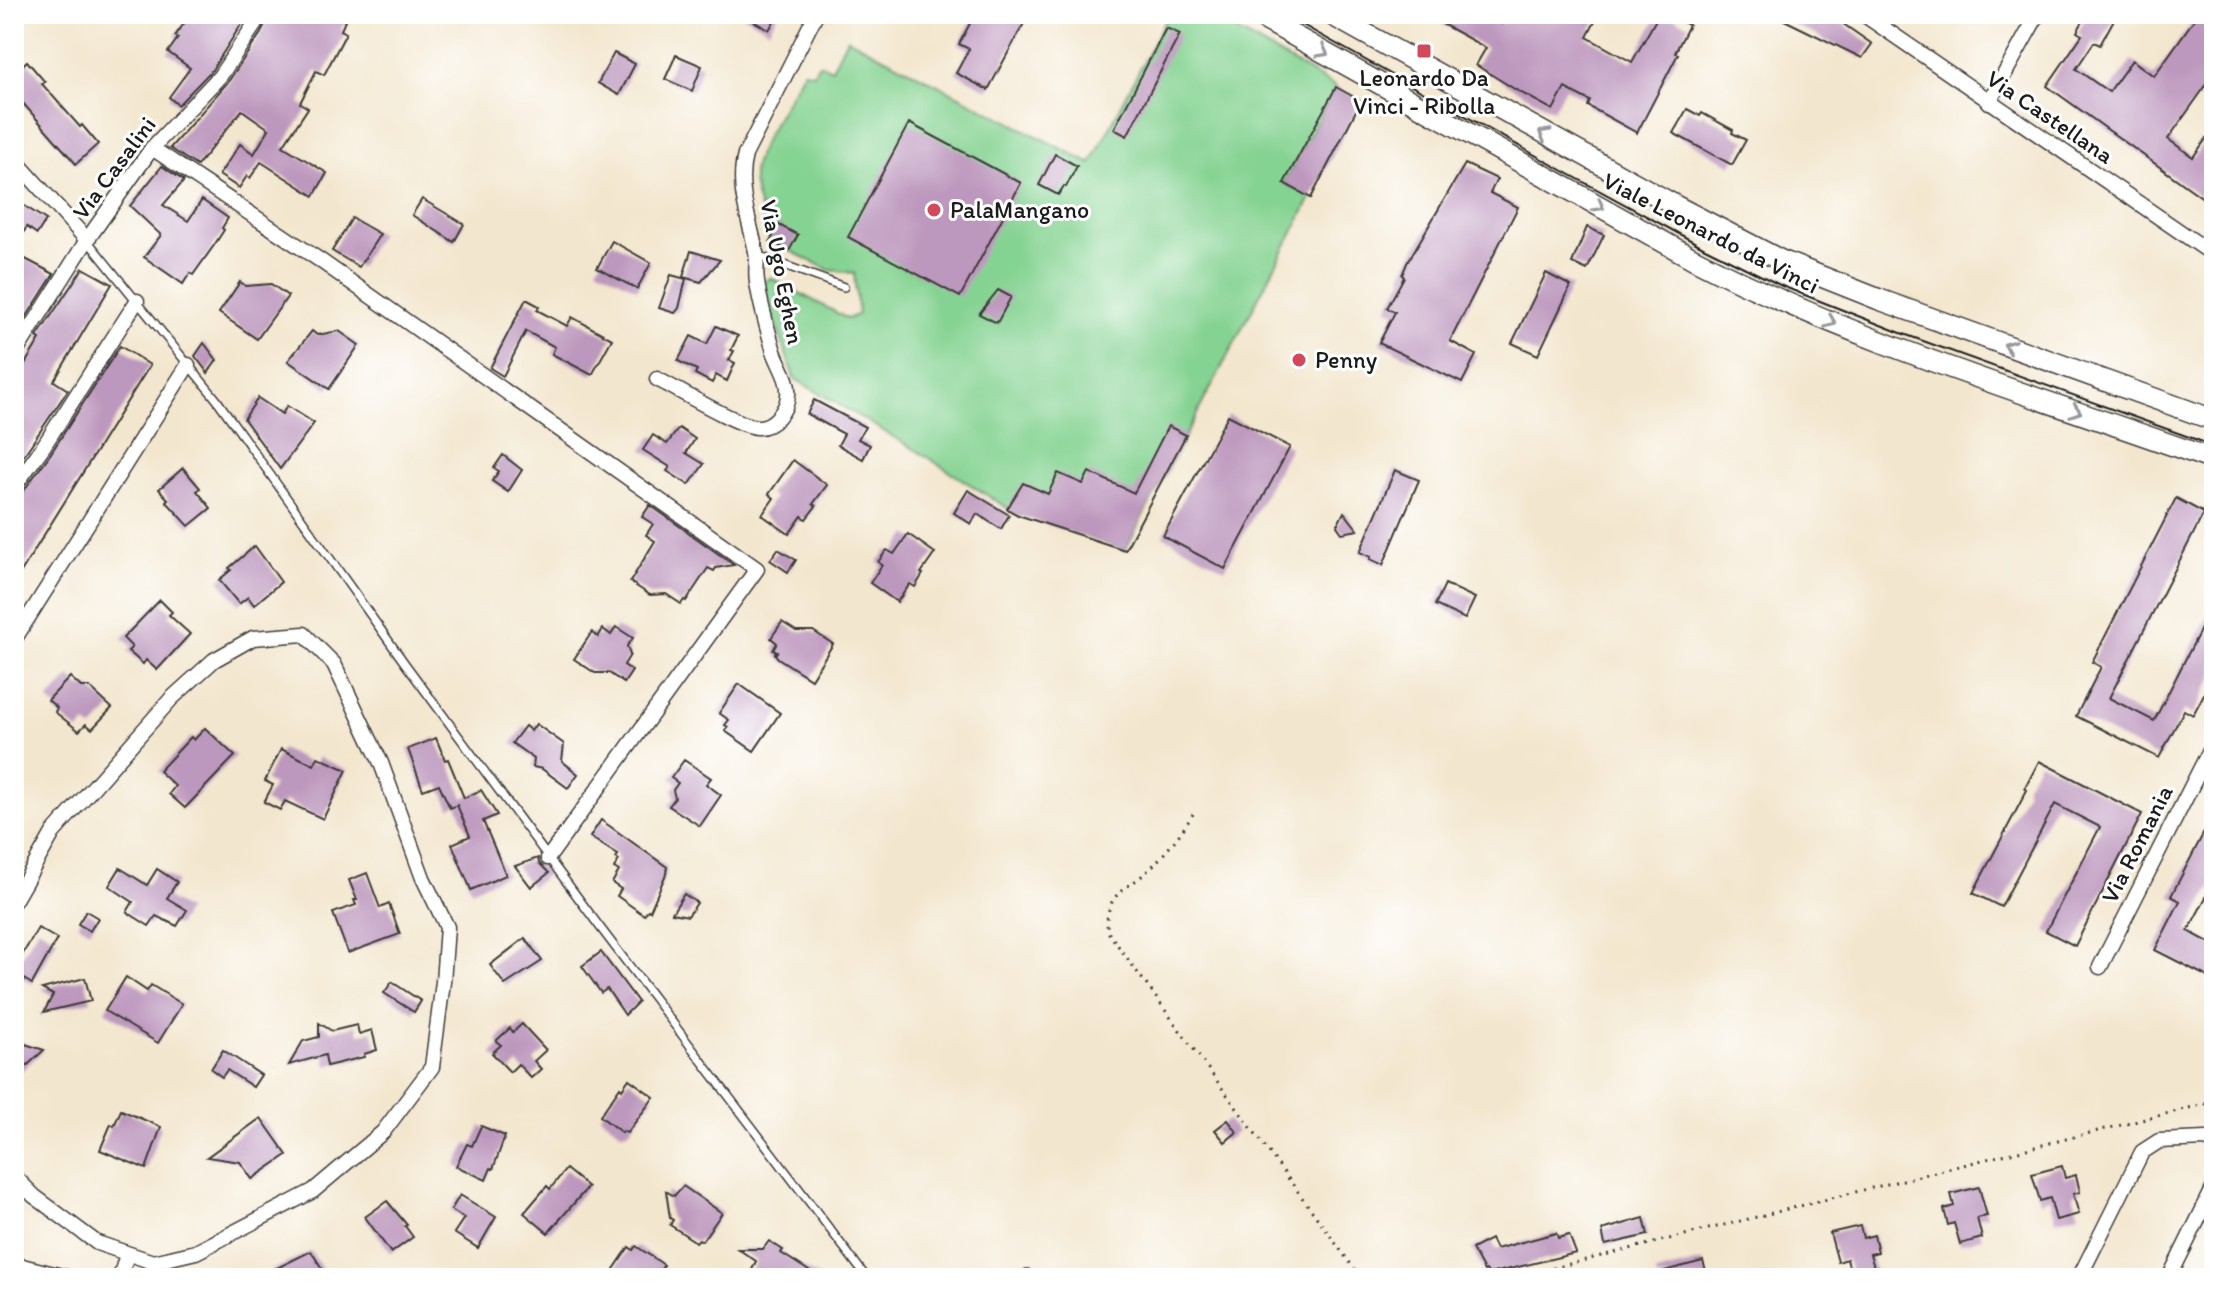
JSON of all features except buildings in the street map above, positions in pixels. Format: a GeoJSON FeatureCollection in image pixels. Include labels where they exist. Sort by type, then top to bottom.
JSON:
{"type":"FeatureCollection","features":[{"type":"Feature","properties":{"kind":"street","name":"Via Casalini"},"geometry":{"type":"LineString","coordinates":[[14,355],[87,240],[152,148],[220,76],[259,14]]}},
{"type":"Feature","properties":{"kind":"street","name":"Via Ugo Eghen"},"geometry":{"type":"LineString","coordinates":[[657,379],[755,427],[768,425],[782,412],[789,394],[774,353],[757,281],[757,255],[741,182],[742,168],[745,155],[816,14]]}},
{"type":"Feature","properties":{"kind":"street","name":"Viale Leonardo da Vinci"},"geometry":{"type":"LineString","coordinates":[[1255,14],[1694,259],[1793,307],[1894,347],[2214,460]]}},
{"type":"Feature","properties":{"kind":"street","name":"Viale Leonardo da Vinci"},"geometry":{"type":"LineString","coordinates":[[1330,14],[1580,154],[1780,260],[1828,281],[2214,420]]}},
{"type":"Feature","properties":{"kind":"street","name":"Via Castellana"},"geometry":{"type":"LineString","coordinates":[[1863,14],[2214,255]]}},
{"type":"Feature","properties":{"kind":"street"},"geometry":{"type":"LineString","coordinates":[[1989,102],[2038,14]]}},
{"type":"Feature","properties":{"kind":"street"},"geometry":{"type":"LineString","coordinates":[[152,148],[321,261],[757,569],[548,858]]}},
{"type":"Feature","properties":{"kind":"street"},"geometry":{"type":"LineString","coordinates":[[1563,186],[1580,154]]}},
{"type":"Feature","properties":{"kind":"street"},"geometry":{"type":"LineString","coordinates":[[14,159],[87,240]]}},
{"type":"Feature","properties":{"kind":"street"},"geometry":{"type":"LineString","coordinates":[[14,487],[137,301]]}},
{"type":"Feature","properties":{"kind":"street"},"geometry":{"type":"LineString","coordinates":[[14,640],[188,365]]}},
{"type":"Feature","properties":{"kind":"street"},"geometry":{"type":"LineString","coordinates":[[2157,440],[2169,404]]}},
{"type":"Feature","properties":{"kind":"street"},"geometry":{"type":"LineString","coordinates":[[14,901],[53,833],[171,699],[214,660],[253,638],[304,634],[334,664],[381,763],[423,878],[447,927],[432,1067],[383,1132],[313,1191],[196,1252],[153,1262],[97,1243],[34,1196],[14,1176]]}},
{"type":"Feature","properties":{"kind":"street","name":"Via Romania"},"geometry":{"type":"LineString","coordinates":[[2100,967],[2214,742]]}},
{"type":"Feature","properties":{"kind":"street"},"geometry":{"type":"LineString","coordinates":[[2079,1278],[2142,1152],[2159,1141],[2206,1139],[2214,1143]]}},
{"type":"Feature","properties":{"kind":"street"},"geometry":{"type":"LineString","coordinates":[[2169,1278],[2214,1187]]}},
{"type":"Feature","properties":{"kind":"street"},"geometry":{"type":"LineString","coordinates":[[120,1278],[127,1254]]}},
{"type":"Feature","properties":{"kind":"street"},"geometry":{"type":"LineString","coordinates":[[14,1264],[70,1278]]}},
{"type":"Feature","properties":{"kind":"lane"},"geometry":{"type":"LineString","coordinates":[[87,240],[217,400],[548,858],[867,1278]]}},
{"type":"Feature","properties":{"kind":"lane"},"geometry":{"type":"LineString","coordinates":[[757,255],[844,287]]}},
{"type":"Feature","properties":{"kind":"path"},"geometry":{"type":"LineString","coordinates":[[1193,814],[1182,832],[1143,875],[1113,899],[1106,922],[1108,932],[1361,1278]]}},
{"type":"Feature","properties":{"kind":"path"},"geometry":{"type":"LineString","coordinates":[[1514,1278],[2214,1100]]}},
{"type":"Feature","properties":{"kind":"green space"},"geometry":{"type":"Polygon","coordinates":[[[1168,14],[1207,14],[1336,87],[1284,183],[1311,198],[1125,550],[1020,516],[794,378],[763,283],[771,278],[848,319],[858,314],[854,273],[829,270],[770,241],[753,173],[766,136],[804,71],[813,73],[819,64],[832,69],[847,38],[1091,164],[1168,14]]]}},
{"type":"Feature","properties":{"kind":"tram line"},"geometry":{"type":"LineString","coordinates":[[1283,14],[1569,174],[1782,286],[1901,333],[2214,446]]}},
{"type":"Feature","properties":{"kind":"place","name":"Leonardo Da Vinci - Ribolla"},"geometry":{"type":"Point","coordinates":[1424,51]}},
{"type":"Feature","properties":{"kind":"place","name":"PalaMangano"},"geometry":{"type":"Point","coordinates":[934,210]}},
{"type":"Feature","properties":{"kind":"place","name":"Penny"},"geometry":{"type":"Point","coordinates":[1299,360]}}]}
